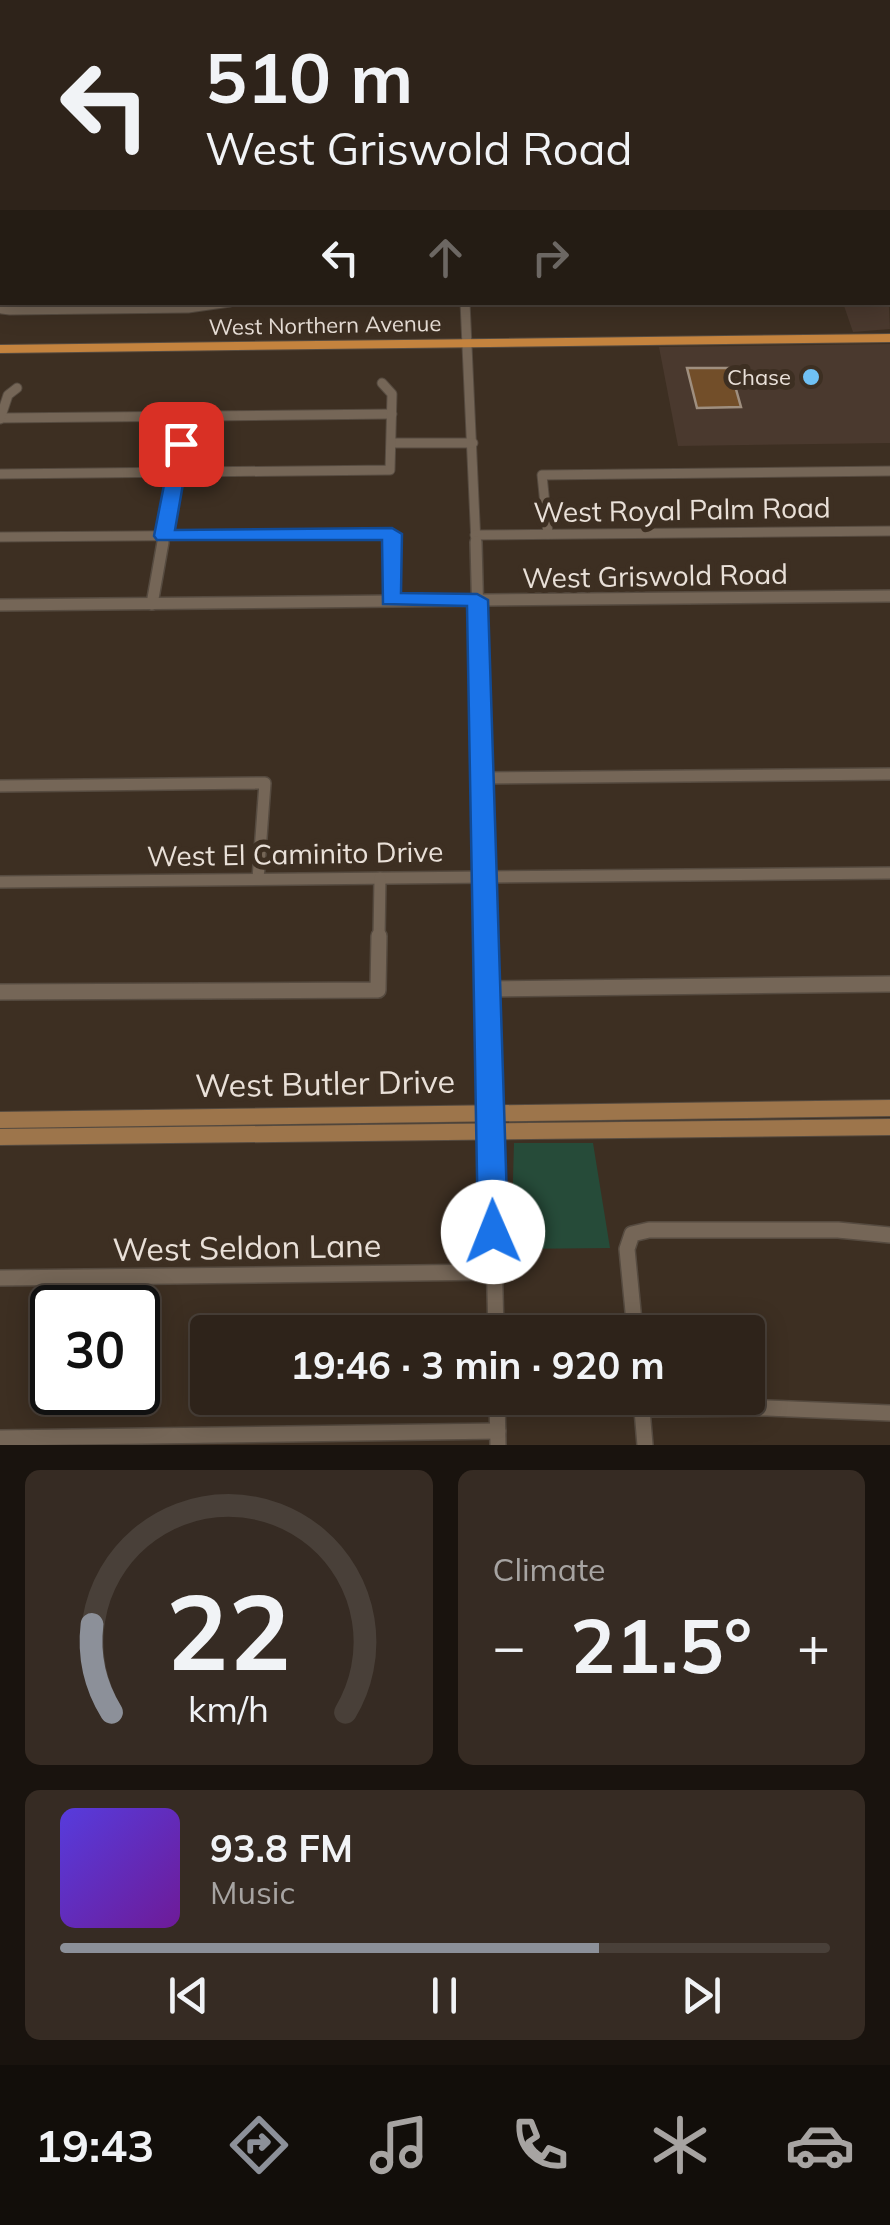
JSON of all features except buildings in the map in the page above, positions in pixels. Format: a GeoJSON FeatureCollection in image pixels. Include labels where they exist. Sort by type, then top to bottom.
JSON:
{"type":"FeatureCollection","features":[{"type":"Feature","properties":{"kind":"main road","name":"West Northern Avenue"},"geometry":{"type":"LineString","coordinates":[[0,349],[890,338]]}},
{"type":"Feature","properties":{"kind":"street"},"geometry":{"type":"LineString","coordinates":[[2,305],[209,305]]}},
{"type":"Feature","properties":{"kind":"street"},"geometry":{"type":"LineString","coordinates":[[465,305],[483,778],[495,1315]]}},
{"type":"Feature","properties":{"kind":"street"},"geometry":{"type":"LineString","coordinates":[[0,474],[390,470],[392,394],[382,383]]}},
{"type":"Feature","properties":{"kind":"street"},"geometry":{"type":"LineString","coordinates":[[18,388],[8,395],[0,419],[392,414]]}},
{"type":"Feature","properties":{"kind":"street"},"geometry":{"type":"LineString","coordinates":[[152,604],[186,416]]}},
{"type":"Feature","properties":{"kind":"street"},"geometry":{"type":"LineString","coordinates":[[392,443],[473,443]]}},
{"type":"Feature","properties":{"kind":"street"},"geometry":{"type":"LineString","coordinates":[[548,534],[542,475],[890,471]]}},
{"type":"Feature","properties":{"kind":"street","name":"West Royal Palm Road"},"geometry":{"type":"LineString","coordinates":[[475,535],[890,530]]}},
{"type":"Feature","properties":{"kind":"street"},"geometry":{"type":"LineString","coordinates":[[0,537],[392,534],[391,600]]}},
{"type":"Feature","properties":{"kind":"street","name":"West Griswold Road"},"geometry":{"type":"LineString","coordinates":[[0,605],[890,596]]}},
{"type":"Feature","properties":{"kind":"street"},"geometry":{"type":"LineString","coordinates":[[483,778],[890,774]]}},
{"type":"Feature","properties":{"kind":"street"},"geometry":{"type":"LineString","coordinates":[[0,786],[265,783],[258,879]]}},
{"type":"Feature","properties":{"kind":"street","name":"West El Caminito Drive"},"geometry":{"type":"LineString","coordinates":[[0,882],[890,873]]}},
{"type":"Feature","properties":{"kind":"street"},"geometry":{"type":"LineString","coordinates":[[0,992],[378,990],[380,878]]}},
{"type":"Feature","properties":{"kind":"street"},"geometry":{"type":"LineString","coordinates":[[487,989],[890,984]]}},
{"type":"Feature","properties":{"kind":"street","name":"West Butler Drive"},"geometry":{"type":"LineString","coordinates":[[0,1137],[890,1108]]}},
{"type":"Feature","properties":{"kind":"street","name":"West Butler Drive"},"geometry":{"type":"LineString","coordinates":[[0,1120],[890,1127]]}},
{"type":"Feature","properties":{"kind":"street"},"geometry":{"type":"LineString","coordinates":[[633,1315],[627,1249],[632,1234],[649,1230],[755,1228],[890,1235]]}},
{"type":"Feature","properties":{"kind":"street","name":"West Seldon Lane"},"geometry":{"type":"LineString","coordinates":[[0,1278],[494,1272]]}},
{"type":"Feature","properties":{"kind":"street"},"geometry":{"type":"LineString","coordinates":[[765,1408],[890,1413]]}},
{"type":"Feature","properties":{"kind":"street"},"geometry":{"type":"LineString","coordinates":[[643,1415],[645,1445]]}},
{"type":"Feature","properties":{"kind":"street"},"geometry":{"type":"LineString","coordinates":[[0,1438],[498,1438]]}},
{"type":"Feature","properties":{"kind":"shaded area"},"geometry":{"type":"Polygon","coordinates":[[[844,305],[889,305],[890,329],[853,332],[844,305]]]}},
{"type":"Feature","properties":{"kind":"shaded area"},"geometry":{"type":"Polygon","coordinates":[[[890,344],[890,443],[678,446],[659,347],[890,344]]]}},
{"type":"Feature","properties":{"kind":"green space"},"geometry":{"type":"Polygon","coordinates":[[[514,1143],[593,1143],[610,1248],[511,1249],[514,1143]]]}},
{"type":"Feature","properties":{"kind":"place","name":"Chase"},"geometry":{"type":"Point","coordinates":[811,377]}},
{"type":"Feature","properties":{"kind":"route"},"geometry":{"type":"LineString","coordinates":[[181,444],[164,536],[392,534],[391,600],[477,600],[493,1232]]}}]}
